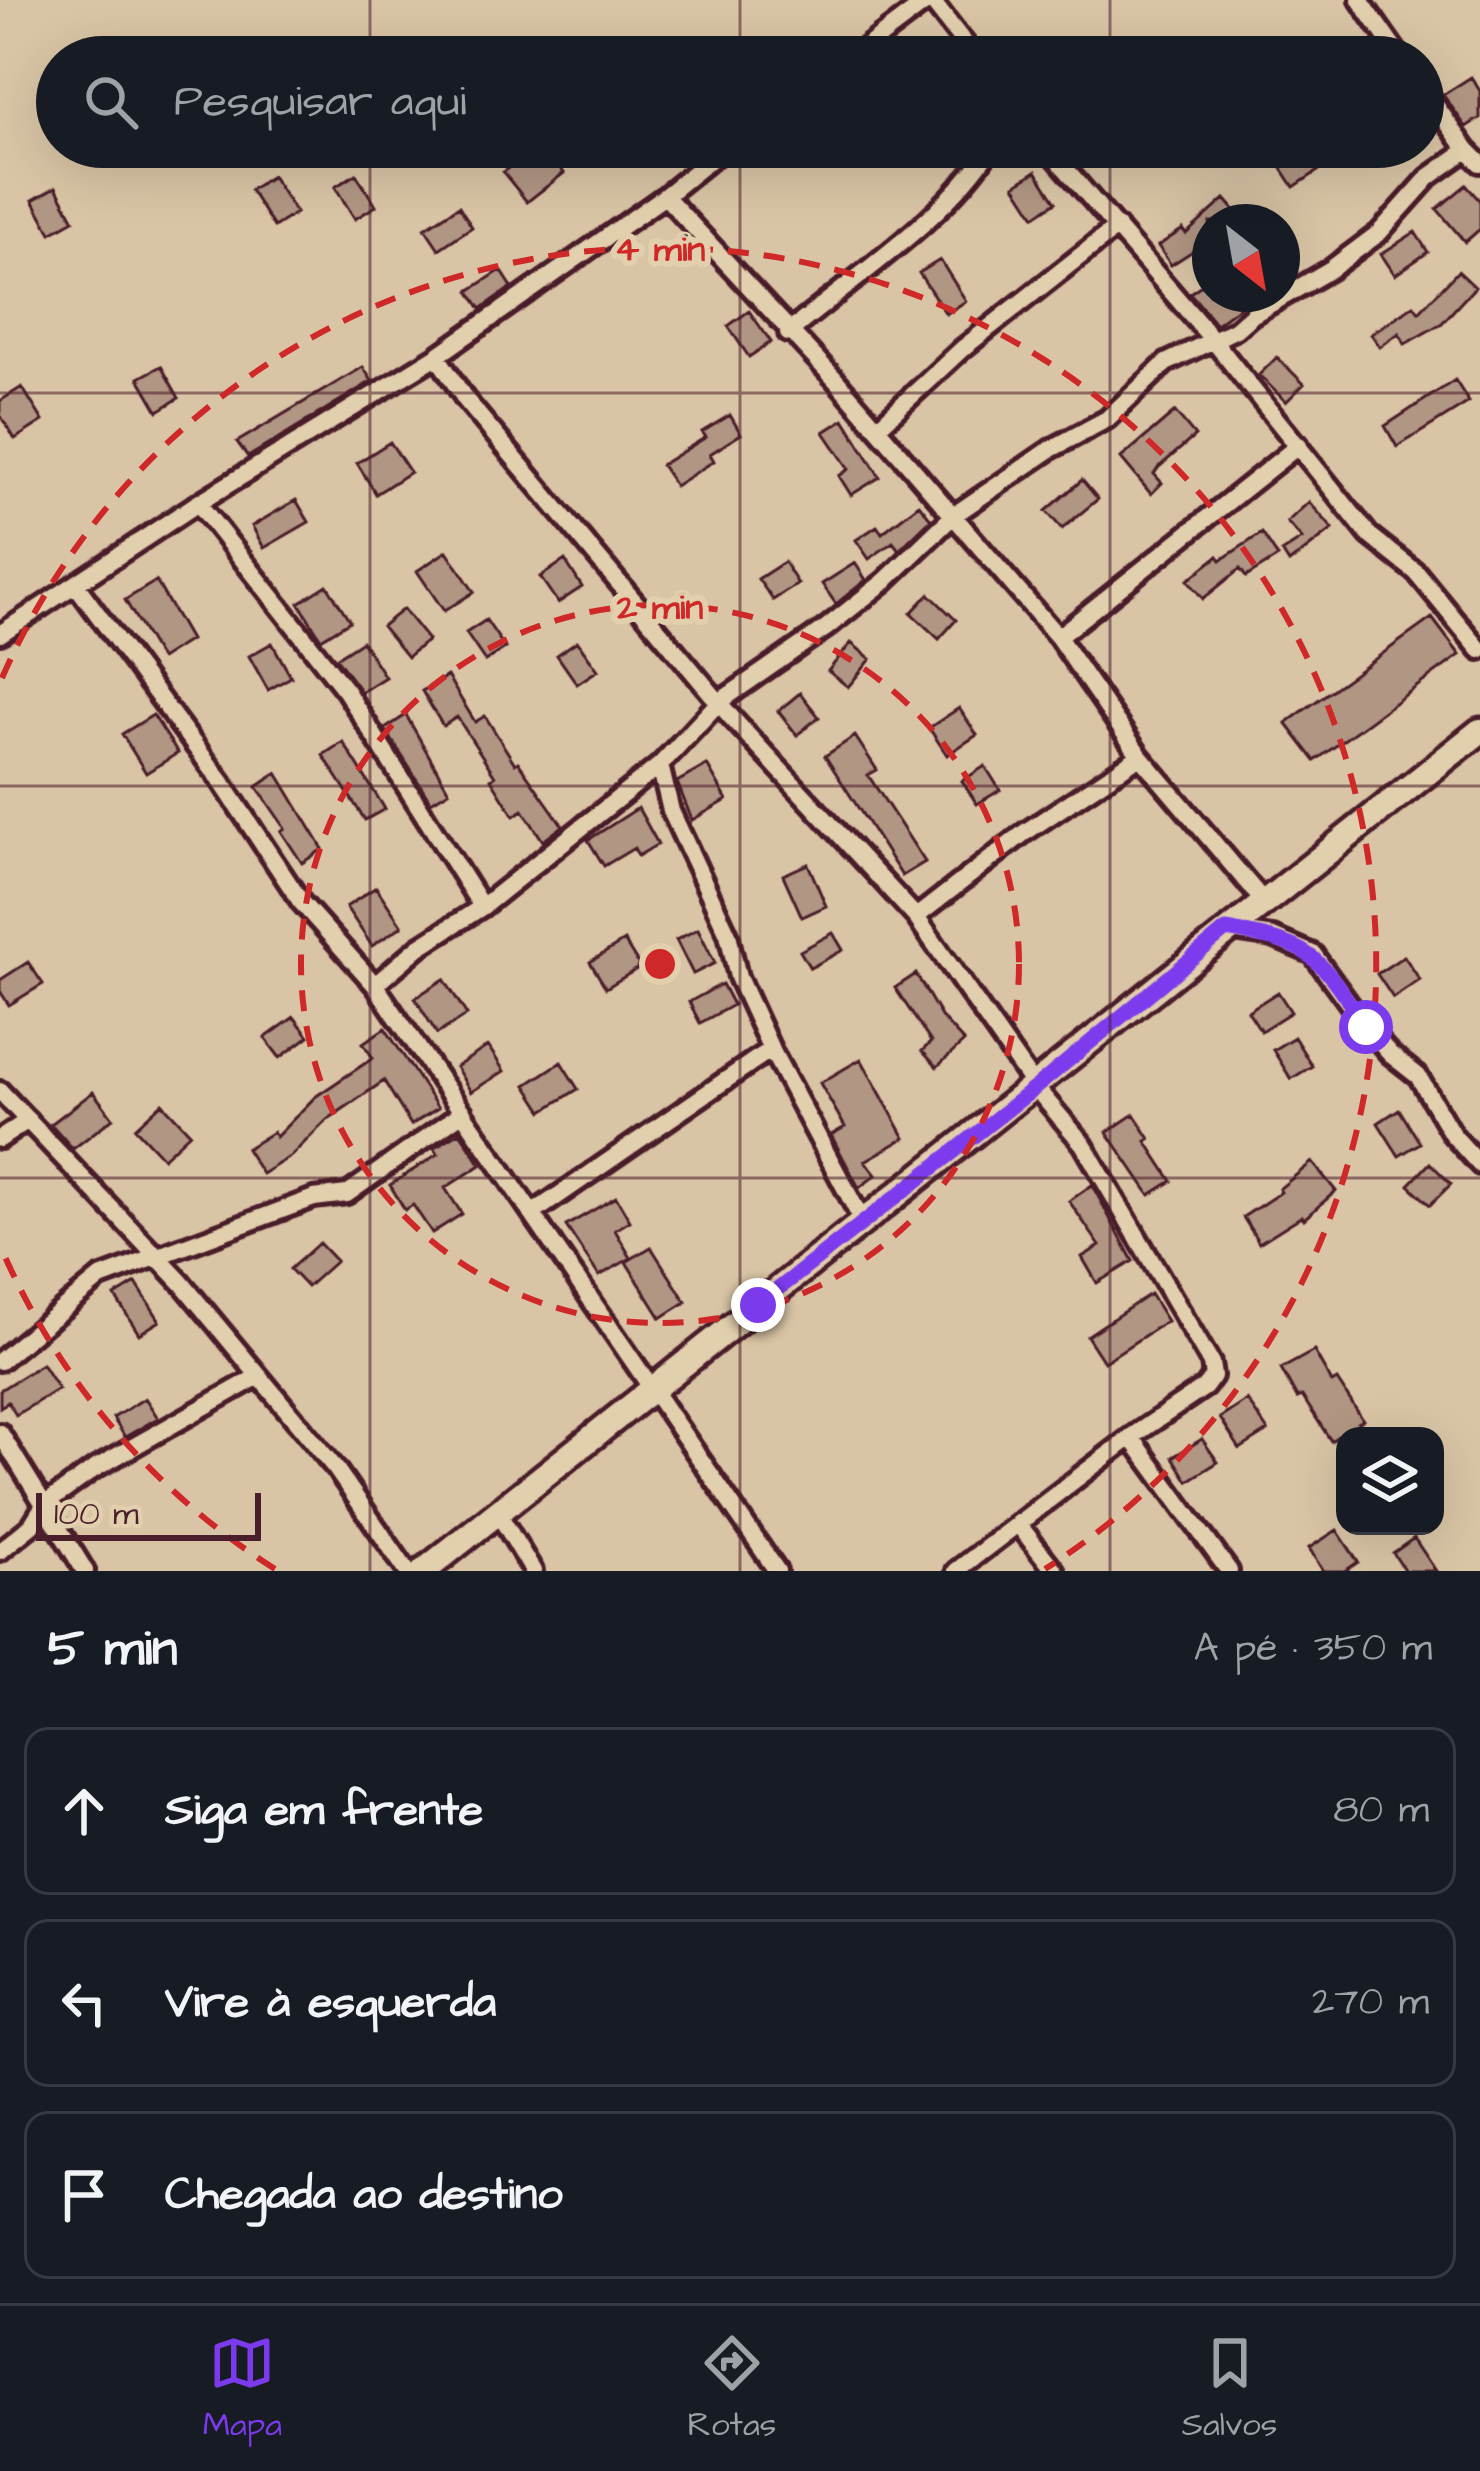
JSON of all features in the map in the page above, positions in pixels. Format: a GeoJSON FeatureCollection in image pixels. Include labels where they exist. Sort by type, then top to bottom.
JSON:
{"type":"FeatureCollection","features":[{"type":"Feature","properties":{"kind":"main road"},"geometry":{"type":"LineString","coordinates":[[424,1571],[1480,730]]}},
{"type":"Feature","properties":{"kind":"street"},"geometry":{"type":"LineString","coordinates":[[881,36],[930,0],[958,36]]}},
{"type":"Feature","properties":{"kind":"street"},"geometry":{"type":"LineString","coordinates":[[1360,0],[1385,36]]}},
{"type":"Feature","properties":{"kind":"street"},"geometry":{"type":"LineString","coordinates":[[375,985],[419,947],[482,908],[660,765],[719,702],[885,581],[954,515],[1036,458],[1107,419],[1166,363],[1214,340],[1379,233],[1429,177],[1473,156],[1444,117]]}},
{"type":"Feature","properties":{"kind":"street"},"geometry":{"type":"LineString","coordinates":[[0,634],[198,503],[437,356],[699,168]]}},
{"type":"Feature","properties":{"kind":"street"},"geometry":{"type":"LineString","coordinates":[[788,333],[946,203],[978,168]]}},
{"type":"Feature","properties":{"kind":"street"},"geometry":{"type":"LineString","coordinates":[[1065,168],[1214,340],[1369,535],[1416,572],[1480,650]]}},
{"type":"Feature","properties":{"kind":"street"},"geometry":{"type":"LineString","coordinates":[[664,196],[877,428],[1058,637],[1139,756],[1264,902]]}},
{"type":"Feature","properties":{"kind":"street"},"geometry":{"type":"LineString","coordinates":[[877,428],[978,336],[1117,227]]}},
{"type":"Feature","properties":{"kind":"street"},"geometry":{"type":"LineString","coordinates":[[437,356],[465,399],[719,702],[916,917],[1035,1088],[1083,1144],[1214,1370],[1205,1387],[1131,1437],[956,1571]]}},
{"type":"Feature","properties":{"kind":"street"},"geometry":{"type":"LineString","coordinates":[[1058,637],[1298,445]]}},
{"type":"Feature","properties":{"kind":"street"},"geometry":{"type":"LineString","coordinates":[[198,503],[346,691],[482,908]]}},
{"type":"Feature","properties":{"kind":"street"},"geometry":{"type":"LineString","coordinates":[[76,585],[221,781],[292,890],[375,985],[777,1571]]}},
{"type":"Feature","properties":{"kind":"street"},"geometry":{"type":"LineString","coordinates":[[916,917],[1024,833],[1139,756]]}},
{"type":"Feature","properties":{"kind":"street"},"geometry":{"type":"LineString","coordinates":[[660,765],[671,811],[728,934],[738,976],[863,1222]]}},
{"type":"Feature","properties":{"kind":"street"},"geometry":{"type":"LineString","coordinates":[[1226,930],[1273,937],[1313,954],[1366,1027],[1418,1076],[1452,1134],[1480,1165]]}},
{"type":"Feature","properties":{"kind":"street"},"geometry":{"type":"LineString","coordinates":[[533,1214],[772,1049]]}},
{"type":"Feature","properties":{"kind":"street"},"geometry":{"type":"LineString","coordinates":[[0,1091],[157,1255],[336,1468],[407,1571]]}},
{"type":"Feature","properties":{"kind":"street"},"geometry":{"type":"LineString","coordinates":[[0,1361],[100,1278],[314,1198],[347,1194],[463,1112]]}},
{"type":"Feature","properties":{"kind":"street"},"geometry":{"type":"LineString","coordinates":[[0,1139],[28,1120]]}},
{"type":"Feature","properties":{"kind":"street"},"geometry":{"type":"LineString","coordinates":[[0,1551],[32,1526],[44,1505],[94,1469],[257,1377]]}},
{"type":"Feature","properties":{"kind":"street"},"geometry":{"type":"LineString","coordinates":[[0,1432],[85,1571]]}},
{"type":"Feature","properties":{"kind":"street"},"geometry":{"type":"LineString","coordinates":[[1131,1437],[1229,1571]]}},
{"type":"Feature","properties":{"kind":"street"},"geometry":{"type":"LineString","coordinates":[[497,1511],[532,1571]]}},
{"type":"Feature","properties":{"kind":"street"},"geometry":{"type":"LineString","coordinates":[[1018,1525],[1054,1571]]}},
{"type":"Feature","properties":{"kind":"building"},"geometry":{"type":"Polygon","coordinates":[[[1471,77],[1480,91],[1480,118],[1466,127],[1444,94],[1471,77]]]}},
{"type":"Feature","properties":{"kind":"building"},"geometry":{"type":"Polygon","coordinates":[[[508,168],[560,168],[564,173],[527,202],[503,172],[508,168]]]}},
{"type":"Feature","properties":{"kind":"building"},"geometry":{"type":"Polygon","coordinates":[[[1282,168],[1320,168],[1321,169],[1294,187],[1282,168]]]}},
{"type":"Feature","properties":{"kind":"building"},"geometry":{"type":"Polygon","coordinates":[[[1036,171],[1056,202],[1035,216],[1015,185],[1036,171]]]}},
{"type":"Feature","properties":{"kind":"building"},"geometry":{"type":"Polygon","coordinates":[[[356,174],[376,206],[355,219],[335,187],[356,174]]]}},
{"type":"Feature","properties":{"kind":"building"},"geometry":{"type":"Polygon","coordinates":[[[272,176],[296,213],[274,227],[250,190],[272,176]]]}},
{"type":"Feature","properties":{"kind":"building"},"geometry":{"type":"Polygon","coordinates":[[[1466,185],[1480,201],[1480,229],[1465,242],[1437,209],[1466,185]]]}},
{"type":"Feature","properties":{"kind":"building"},"geometry":{"type":"Polygon","coordinates":[[[56,187],[74,220],[51,233],[33,200],[56,187]]]}},
{"type":"Feature","properties":{"kind":"building"},"geometry":{"type":"Polygon","coordinates":[[[459,206],[472,227],[439,249],[425,228],[459,206]]]}},
{"type":"Feature","properties":{"kind":"building"},"geometry":{"type":"Polygon","coordinates":[[[1183,229],[1186,234],[1192,229],[1192,252],[1171,265],[1158,246],[1183,229]]]}},
{"type":"Feature","properties":{"kind":"building"},"geometry":{"type":"Polygon","coordinates":[[[1415,232],[1428,252],[1395,275],[1381,254],[1415,232]]]}},
{"type":"Feature","properties":{"kind":"building"},"geometry":{"type":"Polygon","coordinates":[[[940,260],[966,301],[946,314],[919,273],[940,260]]]}},
{"type":"Feature","properties":{"kind":"building"},"geometry":{"type":"Polygon","coordinates":[[[501,270],[512,287],[481,309],[469,291],[501,270]]]}},
{"type":"Feature","properties":{"kind":"building"},"geometry":{"type":"Polygon","coordinates":[[[1458,271],[1475,287],[1442,323],[1405,344],[1399,333],[1380,347],[1371,334],[1414,305],[1419,312],[1458,271]]]}},
{"type":"Feature","properties":{"kind":"building"},"geometry":{"type":"Polygon","coordinates":[[[749,311],[771,342],[749,357],[728,326],[749,311]]]}},
{"type":"Feature","properties":{"kind":"building"},"geometry":{"type":"Polygon","coordinates":[[[1206,312],[1232,312],[1216,324],[1206,312]]]}},
{"type":"Feature","properties":{"kind":"building"},"geometry":{"type":"Polygon","coordinates":[[[1277,357],[1304,384],[1286,402],[1259,375],[1277,357]]]}},
{"type":"Feature","properties":{"kind":"building"},"geometry":{"type":"Polygon","coordinates":[[[161,366],[179,398],[158,411],[139,378],[161,366]]]}},
{"type":"Feature","properties":{"kind":"building"},"geometry":{"type":"Polygon","coordinates":[[[363,367],[372,381],[248,457],[237,442],[363,367]]]}},
{"type":"Feature","properties":{"kind":"building"},"geometry":{"type":"Polygon","coordinates":[[[1455,380],[1469,402],[1397,447],[1385,426],[1455,380]]]}},
{"type":"Feature","properties":{"kind":"building"},"geometry":{"type":"Polygon","coordinates":[[[22,387],[43,421],[15,439],[0,415],[0,401],[22,387]]]}},
{"type":"Feature","properties":{"kind":"building"},"geometry":{"type":"Polygon","coordinates":[[[1175,412],[1195,436],[1159,467],[1154,474],[1162,483],[1151,494],[1121,458],[1175,412]]]}},
{"type":"Feature","properties":{"kind":"building"},"geometry":{"type":"Polygon","coordinates":[[[730,415],[741,434],[710,454],[714,461],[675,486],[661,465],[706,437],[702,432],[730,415]]]}},
{"type":"Feature","properties":{"kind":"building"},"geometry":{"type":"Polygon","coordinates":[[[844,419],[880,477],[851,495],[839,476],[849,469],[824,432],[844,419]]]}},
{"type":"Feature","properties":{"kind":"building"},"geometry":{"type":"Polygon","coordinates":[[[390,442],[410,472],[376,494],[357,463],[390,442]]]}},
{"type":"Feature","properties":{"kind":"building"},"geometry":{"type":"Polygon","coordinates":[[[1082,480],[1098,499],[1062,529],[1046,511],[1082,480]]]}},
{"type":"Feature","properties":{"kind":"building"},"geometry":{"type":"Polygon","coordinates":[[[296,500],[309,522],[264,548],[252,526],[296,500]]]}},
{"type":"Feature","properties":{"kind":"building"},"geometry":{"type":"Polygon","coordinates":[[[1309,502],[1333,529],[1289,563],[1282,552],[1302,539],[1287,522],[1309,502]]]}},
{"type":"Feature","properties":{"kind":"building"},"geometry":{"type":"Polygon","coordinates":[[[919,504],[931,519],[899,550],[893,542],[869,559],[856,540],[877,526],[882,533],[919,504]]]}},
{"type":"Feature","properties":{"kind":"building"},"geometry":{"type":"Polygon","coordinates":[[[1262,533],[1278,557],[1246,577],[1240,569],[1203,599],[1188,580],[1218,556],[1221,560],[1262,533]]]}},
{"type":"Feature","properties":{"kind":"building"},"geometry":{"type":"Polygon","coordinates":[[[447,551],[474,592],[444,611],[417,571],[447,551]]]}},
{"type":"Feature","properties":{"kind":"building"},"geometry":{"type":"Polygon","coordinates":[[[565,560],[582,587],[558,603],[540,577],[565,560]]]}},
{"type":"Feature","properties":{"kind":"building"},"geometry":{"type":"Polygon","coordinates":[[[784,562],[798,584],[773,600],[758,579],[784,562]]]}},
{"type":"Feature","properties":{"kind":"building"},"geometry":{"type":"Polygon","coordinates":[[[855,563],[866,580],[836,604],[822,584],[855,563]]]}},
{"type":"Feature","properties":{"kind":"building"},"geometry":{"type":"Polygon","coordinates":[[[156,581],[190,640],[160,659],[125,600],[156,581]]]}},
{"type":"Feature","properties":{"kind":"building"},"geometry":{"type":"Polygon","coordinates":[[[327,585],[350,621],[321,639],[299,603],[327,585]]]}},
{"type":"Feature","properties":{"kind":"building"},"geometry":{"type":"Polygon","coordinates":[[[929,594],[956,620],[939,639],[911,613],[929,594]]]}},
{"type":"Feature","properties":{"kind":"building"},"geometry":{"type":"Polygon","coordinates":[[[403,609],[428,640],[407,657],[382,626],[403,609]]]}},
{"type":"Feature","properties":{"kind":"building"},"geometry":{"type":"Polygon","coordinates":[[[1432,618],[1460,655],[1315,761],[1286,723],[1432,618]]]}},
{"type":"Feature","properties":{"kind":"building"},"geometry":{"type":"Polygon","coordinates":[[[486,620],[505,648],[485,661],[466,633],[486,620]]]}},
{"type":"Feature","properties":{"kind":"building"},"geometry":{"type":"Polygon","coordinates":[[[362,641],[385,677],[361,692],[336,658],[362,641]]]}},
{"type":"Feature","properties":{"kind":"building"},"geometry":{"type":"Polygon","coordinates":[[[577,641],[598,670],[577,684],[557,655],[577,641]]]}},
{"type":"Feature","properties":{"kind":"building"},"geometry":{"type":"Polygon","coordinates":[[[272,643],[291,677],[268,690],[249,656],[272,643]]]}},
{"type":"Feature","properties":{"kind":"building"},"geometry":{"type":"Polygon","coordinates":[[[851,643],[871,659],[848,687],[828,671],[851,643]]]}},
{"type":"Feature","properties":{"kind":"building"},"geometry":{"type":"Polygon","coordinates":[[[447,676],[475,722],[485,716],[563,826],[543,841],[523,810],[514,816],[457,717],[443,726],[422,691],[447,676]]]}},
{"type":"Feature","properties":{"kind":"building"},"geometry":{"type":"Polygon","coordinates":[[[800,693],[819,717],[797,735],[778,711],[800,693]]]}},
{"type":"Feature","properties":{"kind":"building"},"geometry":{"type":"Polygon","coordinates":[[[959,708],[977,735],[947,755],[929,728],[959,708]]]}},
{"type":"Feature","properties":{"kind":"building"},"geometry":{"type":"Polygon","coordinates":[[[153,715],[178,753],[146,773],[122,734],[153,715]]]}},
{"type":"Feature","properties":{"kind":"building"},"geometry":{"type":"Polygon","coordinates":[[[406,715],[449,791],[431,802],[385,729],[406,715]]]}},
{"type":"Feature","properties":{"kind":"building"},"geometry":{"type":"Polygon","coordinates":[[[855,736],[877,770],[868,775],[925,862],[902,876],[825,756],[855,736]]]}},
{"type":"Feature","properties":{"kind":"building"},"geometry":{"type":"Polygon","coordinates":[[[343,742],[385,809],[365,820],[323,755],[343,742]]]}},
{"type":"Feature","properties":{"kind":"building"},"geometry":{"type":"Polygon","coordinates":[[[707,765],[727,800],[692,820],[677,782],[707,765]]]}},
{"type":"Feature","properties":{"kind":"building"},"geometry":{"type":"Polygon","coordinates":[[[985,766],[1000,790],[977,804],[962,781],[985,766]]]}},
{"type":"Feature","properties":{"kind":"building"},"geometry":{"type":"Polygon","coordinates":[[[277,773],[323,849],[302,863],[257,787],[277,773]]]}},
{"type":"Feature","properties":{"kind":"building"},"geometry":{"type":"Polygon","coordinates":[[[638,808],[658,844],[638,856],[634,848],[604,866],[588,840],[638,808]]]}},
{"type":"Feature","properties":{"kind":"building"},"geometry":{"type":"Polygon","coordinates":[[[808,864],[826,906],[802,917],[783,875],[808,864]]]}},
{"type":"Feature","properties":{"kind":"building"},"geometry":{"type":"Polygon","coordinates":[[[376,887],[402,926],[372,946],[346,907],[376,887]]]}},
{"type":"Feature","properties":{"kind":"building"},"geometry":{"type":"Polygon","coordinates":[[[698,929],[715,963],[693,974],[676,940],[698,929]]]}},
{"type":"Feature","properties":{"kind":"building"},"geometry":{"type":"Polygon","coordinates":[[[833,933],[843,950],[810,968],[800,951],[833,933]]]}},
{"type":"Feature","properties":{"kind":"building"},"geometry":{"type":"Polygon","coordinates":[[[624,941],[640,967],[606,988],[590,962],[624,941]]]}},
{"type":"Feature","properties":{"kind":"building"},"geometry":{"type":"Polygon","coordinates":[[[1404,956],[1420,980],[1393,998],[1377,974],[1404,956]]]}},
{"type":"Feature","properties":{"kind":"building"},"geometry":{"type":"Polygon","coordinates":[[[28,962],[43,984],[9,1005],[0,991],[0,980],[28,962]]]}},
{"type":"Feature","properties":{"kind":"building"},"geometry":{"type":"Polygon","coordinates":[[[916,974],[942,1018],[964,1042],[937,1067],[922,1051],[931,1042],[895,988],[916,974]]]}},
{"type":"Feature","properties":{"kind":"building"},"geometry":{"type":"Polygon","coordinates":[[[444,979],[467,1015],[437,1034],[415,998],[444,979]]]}},
{"type":"Feature","properties":{"kind":"building"},"geometry":{"type":"Polygon","coordinates":[[[722,984],[733,1005],[700,1023],[689,1002],[722,984]]]}},
{"type":"Feature","properties":{"kind":"building"},"geometry":{"type":"Polygon","coordinates":[[[1278,992],[1291,1012],[1261,1031],[1248,1011],[1278,992]]]}},
{"type":"Feature","properties":{"kind":"building"},"geometry":{"type":"Polygon","coordinates":[[[294,1017],[309,1036],[280,1058],[265,1038],[294,1017]]]}},
{"type":"Feature","properties":{"kind":"building"},"geometry":{"type":"Polygon","coordinates":[[[385,1028],[438,1108],[411,1125],[384,1081],[262,1174],[246,1149],[273,1132],[276,1137],[315,1097],[373,1058],[363,1043],[385,1028]]]}},
{"type":"Feature","properties":{"kind":"building"},"geometry":{"type":"Polygon","coordinates":[[[1294,1037],[1312,1066],[1291,1079],[1273,1050],[1294,1037]]]}},
{"type":"Feature","properties":{"kind":"building"},"geometry":{"type":"Polygon","coordinates":[[[488,1046],[504,1071],[471,1092],[456,1067],[488,1046]]]}},
{"type":"Feature","properties":{"kind":"building"},"geometry":{"type":"Polygon","coordinates":[[[861,1059],[905,1138],[865,1161],[876,1175],[859,1188],[831,1135],[845,1127],[820,1083],[861,1059]]]}},
{"type":"Feature","properties":{"kind":"building"},"geometry":{"type":"Polygon","coordinates":[[[561,1062],[578,1089],[543,1111],[526,1085],[561,1062]]]}},
{"type":"Feature","properties":{"kind":"building"},"geometry":{"type":"Polygon","coordinates":[[[93,1092],[113,1118],[73,1149],[51,1124],[93,1092]]]}},
{"type":"Feature","properties":{"kind":"building"},"geometry":{"type":"Polygon","coordinates":[[[162,1103],[190,1133],[163,1158],[135,1128],[162,1103]]]}},
{"type":"Feature","properties":{"kind":"building"},"geometry":{"type":"Polygon","coordinates":[[[1399,1109],[1420,1143],[1399,1156],[1378,1123],[1399,1109]]]}},
{"type":"Feature","properties":{"kind":"building"},"geometry":{"type":"Polygon","coordinates":[[[1134,1114],[1172,1181],[1150,1195],[1107,1132],[1134,1114]]]}},
{"type":"Feature","properties":{"kind":"building"},"geometry":{"type":"Polygon","coordinates":[[[460,1132],[481,1165],[445,1188],[462,1214],[432,1233],[413,1205],[405,1210],[390,1185],[438,1154],[434,1148],[460,1132]]]}},
{"type":"Feature","properties":{"kind":"building"},"geometry":{"type":"Polygon","coordinates":[[[1312,1162],[1336,1191],[1304,1219],[1259,1243],[1243,1217],[1281,1192],[1312,1162]]]}},
{"type":"Feature","properties":{"kind":"building"},"geometry":{"type":"Polygon","coordinates":[[[1430,1163],[1451,1184],[1430,1205],[1409,1185],[1430,1163]]]}},
{"type":"Feature","properties":{"kind":"building"},"geometry":{"type":"Polygon","coordinates":[[[1092,1185],[1133,1261],[1097,1283],[1082,1257],[1100,1246],[1069,1201],[1092,1185]]]}},
{"type":"Feature","properties":{"kind":"building"},"geometry":{"type":"Polygon","coordinates":[[[616,1197],[630,1221],[615,1230],[631,1258],[599,1276],[566,1226],[616,1197]]]}},
{"type":"Feature","properties":{"kind":"building"},"geometry":{"type":"Polygon","coordinates":[[[319,1243],[336,1261],[307,1287],[290,1269],[319,1243]]]}},
{"type":"Feature","properties":{"kind":"building"},"geometry":{"type":"Polygon","coordinates":[[[651,1247],[686,1302],[661,1318],[626,1262],[651,1247]]]}},
{"type":"Feature","properties":{"kind":"building"},"geometry":{"type":"Polygon","coordinates":[[[136,1283],[160,1321],[139,1334],[115,1296],[136,1283]]]}},
{"type":"Feature","properties":{"kind":"building"},"geometry":{"type":"Polygon","coordinates":[[[1150,1294],[1167,1321],[1104,1362],[1087,1336],[1150,1294]]]}},
{"type":"Feature","properties":{"kind":"building"},"geometry":{"type":"Polygon","coordinates":[[[1314,1351],[1332,1383],[1337,1380],[1363,1420],[1360,1427],[1336,1427],[1331,1441],[1281,1369],[1314,1351]]]}},
{"type":"Feature","properties":{"kind":"building"},"geometry":{"type":"Polygon","coordinates":[[[42,1364],[58,1389],[16,1415],[8,1402],[0,1407],[0,1390],[42,1364]]]}},
{"type":"Feature","properties":{"kind":"building"},"geometry":{"type":"Polygon","coordinates":[[[145,1398],[158,1418],[125,1437],[113,1418],[145,1398]]]}},
{"type":"Feature","properties":{"kind":"building"},"geometry":{"type":"Polygon","coordinates":[[[1247,1400],[1268,1431],[1240,1449],[1220,1418],[1247,1400]]]}},
{"type":"Feature","properties":{"kind":"building"},"geometry":{"type":"Polygon","coordinates":[[[1202,1439],[1218,1462],[1188,1481],[1173,1457],[1202,1439]]]}},
{"type":"Feature","properties":{"kind":"building"},"geometry":{"type":"Polygon","coordinates":[[[1336,1531],[1358,1562],[1345,1571],[1323,1571],[1309,1548],[1336,1531]]]}},
{"type":"Feature","properties":{"kind":"building"},"geometry":{"type":"Polygon","coordinates":[[[1414,1538],[1436,1571],[1405,1571],[1393,1553],[1414,1538]]]}},
{"type":"Feature","properties":{"kind":"route"},"geometry":{"type":"LineString","coordinates":[[758,1305],[1035,1088],[1226,930],[1273,937],[1313,954],[1366,1027]]}}]}
